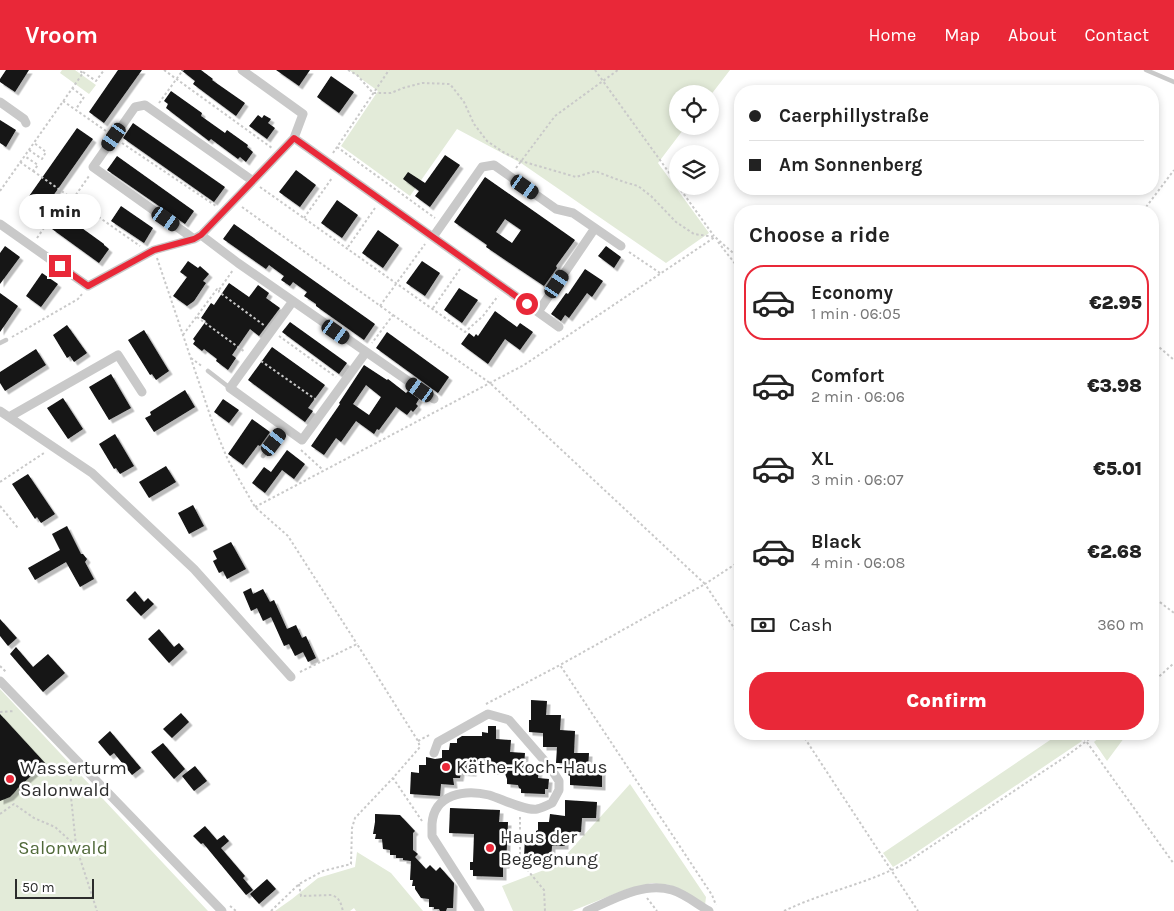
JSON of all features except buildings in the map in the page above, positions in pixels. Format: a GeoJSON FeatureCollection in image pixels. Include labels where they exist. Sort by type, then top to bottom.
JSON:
{"type":"FeatureCollection","features":[{"type":"Feature","properties":{"kind":"street"},"geometry":{"type":"LineString","coordinates":[[0,224],[88,286],[154,250],[197,237],[234,202],[294,138],[303,114],[242,70]]}},
{"type":"Feature","properties":{"kind":"street"},"geometry":{"type":"LineString","coordinates":[[0,102],[24,119],[26,123]]}},
{"type":"Feature","properties":{"kind":"street"},"geometry":{"type":"LineString","coordinates":[[253,182],[145,105],[135,107],[93,167],[238,263],[434,399]]}},
{"type":"Feature","properties":{"kind":"street"},"geometry":{"type":"LineString","coordinates":[[294,138],[559,327]]}},
{"type":"Feature","properties":{"kind":"street"},"geometry":{"type":"LineString","coordinates":[[432,237],[482,167],[494,165],[556,209],[573,213],[621,246]]}},
{"type":"Feature","properties":{"kind":"street"},"geometry":{"type":"LineString","coordinates":[[538,312],[595,228]]}},
{"type":"Feature","properties":{"kind":"street"},"geometry":{"type":"LineString","coordinates":[[293,301],[230,388],[302,440],[366,352]]}},
{"type":"Feature","properties":{"kind":"street"},"geometry":{"type":"LineString","coordinates":[[9,417],[118,354],[142,392]]}},
{"type":"Feature","properties":{"kind":"street"},"geometry":{"type":"LineString","coordinates":[[0,411],[92,473],[194,569],[291,677]]}},
{"type":"Feature","properties":{"kind":"street"},"geometry":{"type":"LineString","coordinates":[[0,681],[222,911]]}},
{"type":"Feature","properties":{"kind":"street"},"geometry":{"type":"LineString","coordinates":[[434,753],[438,742],[488,714],[509,720],[550,767],[559,781],[559,790],[552,803],[537,809],[520,807],[487,794],[469,793],[455,794],[445,798],[438,805],[432,823],[432,836],[480,911]]}},
{"type":"Feature","properties":{"kind":"street"},"geometry":{"type":"LineString","coordinates":[[587,911],[630,893],[663,888],[673,890],[709,911]]}},
{"type":"Feature","properties":{"kind":"lane"},"geometry":{"type":"LineString","coordinates":[[1146,70],[1174,82]]}},
{"type":"Feature","properties":{"kind":"lane"},"geometry":{"type":"LineString","coordinates":[[0,344],[6,340]]}},
{"type":"Feature","properties":{"kind":"lane"},"geometry":{"type":"LineString","coordinates":[[208,371],[230,388]]}},
{"type":"Feature","properties":{"kind":"lane"},"geometry":{"type":"LineString","coordinates":[[263,456],[284,427]]}},
{"type":"Feature","properties":{"kind":"path"},"geometry":{"type":"LineString","coordinates":[[78,70],[84,72],[96,82],[104,70]]}},
{"type":"Feature","properties":{"kind":"path"},"geometry":{"type":"LineString","coordinates":[[164,70],[264,142]]}},
{"type":"Feature","properties":{"kind":"path"},"geometry":{"type":"LineString","coordinates":[[153,111],[183,70]]}},
{"type":"Feature","properties":{"kind":"path"},"geometry":{"type":"LineString","coordinates":[[348,70],[357,75],[373,93],[391,93],[422,83],[450,84],[464,102],[474,124],[487,140],[503,152],[521,161],[576,177],[595,171],[638,186],[651,196],[676,222],[694,234],[715,237],[734,254]]}},
{"type":"Feature","properties":{"kind":"path"},"geometry":{"type":"LineString","coordinates":[[327,162],[389,70]]}},
{"type":"Feature","properties":{"kind":"path"},"geometry":{"type":"LineString","coordinates":[[595,70],[669,173]]}},
{"type":"Feature","properties":{"kind":"path"},"geometry":{"type":"LineString","coordinates":[[521,161],[555,116],[618,70]]}},
{"type":"Feature","properties":{"kind":"path"},"geometry":{"type":"LineString","coordinates":[[0,191],[84,72]]}},
{"type":"Feature","properties":{"kind":"path"},"geometry":{"type":"LineString","coordinates":[[72,88],[84,97],[75,110]]}},
{"type":"Feature","properties":{"kind":"path"},"geometry":{"type":"LineString","coordinates":[[63,101],[224,212]]}},
{"type":"Feature","properties":{"kind":"path"},"geometry":{"type":"LineString","coordinates":[[29,150],[42,159],[46,152],[34,143]]}},
{"type":"Feature","properties":{"kind":"path"},"geometry":{"type":"LineString","coordinates":[[337,147],[443,223]]}},
{"type":"Feature","properties":{"kind":"path"},"geometry":{"type":"LineString","coordinates":[[25,156],[38,165],[33,171]]}},
{"type":"Feature","properties":{"kind":"path"},"geometry":{"type":"LineString","coordinates":[[20,162],[139,245]]}},
{"type":"Feature","properties":{"kind":"path"},"geometry":{"type":"LineString","coordinates":[[1159,190],[1174,170]]}},
{"type":"Feature","properties":{"kind":"path"},"geometry":{"type":"LineString","coordinates":[[73,199],[85,182]]}},
{"type":"Feature","properties":{"kind":"path"},"geometry":{"type":"LineString","coordinates":[[253,182],[465,332],[483,316],[504,288]]}},
{"type":"Feature","properties":{"kind":"path"},"geometry":{"type":"LineString","coordinates":[[304,218],[329,182]]}},
{"type":"Feature","properties":{"kind":"path"},"geometry":{"type":"LineString","coordinates":[[31,246],[67,195]]}},
{"type":"Feature","properties":{"kind":"path"},"geometry":{"type":"LineString","coordinates":[[685,195],[734,262]]}},
{"type":"Feature","properties":{"kind":"path"},"geometry":{"type":"LineString","coordinates":[[1148,205],[1155,195]]}},
{"type":"Feature","properties":{"kind":"path"},"geometry":{"type":"LineString","coordinates":[[234,202],[490,383],[706,584],[734,628]]}},
{"type":"Feature","properties":{"kind":"path"},"geometry":{"type":"LineString","coordinates":[[347,248],[373,212]]}},
{"type":"Feature","properties":{"kind":"path"},"geometry":{"type":"LineString","coordinates":[[380,306],[432,237]]}},
{"type":"Feature","properties":{"kind":"path"},"geometry":{"type":"LineString","coordinates":[[255,507],[524,365],[715,237]]}},
{"type":"Feature","properties":{"kind":"path"},"geometry":{"type":"LineString","coordinates":[[621,246],[660,273]]}},
{"type":"Feature","properties":{"kind":"path"},"geometry":{"type":"LineString","coordinates":[[154,250],[213,424],[228,460],[255,507],[288,536],[420,747],[355,818],[352,828],[351,864],[323,871],[299,884],[271,911]]}},
{"type":"Feature","properties":{"kind":"path"},"geometry":{"type":"LineString","coordinates":[[183,335],[238,263]]}},
{"type":"Feature","properties":{"kind":"path"},"geometry":{"type":"LineString","coordinates":[[433,308],[458,273]]}},
{"type":"Feature","properties":{"kind":"path"},"geometry":{"type":"LineString","coordinates":[[219,290],[219,292],[271,331],[344,382]]}},
{"type":"Feature","properties":{"kind":"path"},"geometry":{"type":"LineString","coordinates":[[6,340],[78,299]]}},
{"type":"Feature","properties":{"kind":"path"},"geometry":{"type":"LineString","coordinates":[[366,352],[393,315]]}},
{"type":"Feature","properties":{"kind":"path"},"geometry":{"type":"LineString","coordinates":[[197,317],[252,357]]}},
{"type":"Feature","properties":{"kind":"path"},"geometry":{"type":"LineString","coordinates":[[1159,347],[1174,360]]}},
{"type":"Feature","properties":{"kind":"path"},"geometry":{"type":"LineString","coordinates":[[191,358],[208,371]]}},
{"type":"Feature","properties":{"kind":"path"},"geometry":{"type":"LineString","coordinates":[[270,367],[326,407]]}},
{"type":"Feature","properties":{"kind":"path"},"geometry":{"type":"LineString","coordinates":[[302,440],[301,450],[323,471]]}},
{"type":"Feature","properties":{"kind":"path"},"geometry":{"type":"LineString","coordinates":[[0,482],[46,452],[51,446]]}},
{"type":"Feature","properties":{"kind":"path"},"geometry":{"type":"LineString","coordinates":[[0,506],[18,528]]}},
{"type":"Feature","properties":{"kind":"path"},"geometry":{"type":"LineString","coordinates":[[485,705],[706,584],[734,565]]}},
{"type":"Feature","properties":{"kind":"path"},"geometry":{"type":"LineString","coordinates":[[1159,601],[1174,613]]}},
{"type":"Feature","properties":{"kind":"path"},"geometry":{"type":"LineString","coordinates":[[291,677],[357,644]]}},
{"type":"Feature","properties":{"kind":"path"},"geometry":{"type":"LineString","coordinates":[[1159,677],[1174,663]]}},
{"type":"Feature","properties":{"kind":"path"},"geometry":{"type":"LineString","coordinates":[[560,665],[712,895],[716,904],[715,911]]}},
{"type":"Feature","properties":{"kind":"path"},"geometry":{"type":"LineString","coordinates":[[0,712],[16,711],[23,704]]}},
{"type":"Feature","properties":{"kind":"path"},"geometry":{"type":"LineString","coordinates":[[418,741],[435,732]]}},
{"type":"Feature","properties":{"kind":"path"},"geometry":{"type":"LineString","coordinates":[[806,740],[918,911]]}},
{"type":"Feature","properties":{"kind":"path"},"geometry":{"type":"LineString","coordinates":[[784,911],[805,901],[891,871],[906,863],[1058,762],[1086,741],[1174,864]]}},
{"type":"Feature","properties":{"kind":"path"},"geometry":{"type":"LineString","coordinates":[[72,769],[70,787],[76,846],[97,911]]}},
{"type":"Feature","properties":{"kind":"path"},"geometry":{"type":"LineString","coordinates":[[392,778],[422,821]]}},
{"type":"Feature","properties":{"kind":"path"},"geometry":{"type":"LineString","coordinates":[[0,814],[14,804],[34,818],[55,827],[76,846]]}},
{"type":"Feature","properties":{"kind":"path"},"geometry":{"type":"LineString","coordinates":[[520,807],[520,861],[544,890],[545,911]]}},
{"type":"Feature","properties":{"kind":"path"},"geometry":{"type":"LineString","coordinates":[[299,884],[301,896],[336,896],[343,911]]}},
{"type":"Feature","properties":{"kind":"path"},"geometry":{"type":"LineString","coordinates":[[641,890],[657,911]]}},
{"type":"Feature","properties":{"kind":"green space"},"geometry":{"type":"Polygon","coordinates":[[[62,70],[75,70],[96,85],[89,94],[60,73],[62,70]]]}},
{"type":"Feature","properties":{"kind":"green space"},"geometry":{"type":"Polygon","coordinates":[[[349,70],[730,70],[718,85],[669,85],[669,135],[679,135],[672,145],[669,145],[669,148],[658,163],[669,178],[669,195],[681,195],[709,233],[666,263],[521,163],[457,129],[410,196],[341,146],[378,91],[349,70]]]}},
{"type":"Feature","properties":{"kind":"green space","name":"Salonwald"},"geometry":{"type":"Polygon","coordinates":[[[0,689],[208,911],[0,911],[0,689]]]}},
{"type":"Feature","properties":{"kind":"green space"},"geometry":{"type":"Polygon","coordinates":[[[1050,740],[1082,741],[893,867],[883,853],[1050,740]]]}},
{"type":"Feature","properties":{"kind":"green space"},"geometry":{"type":"Polygon","coordinates":[[[1096,740],[1123,740],[1107,761],[1094,742],[1096,740]]]}},
{"type":"Feature","properties":{"kind":"green space"},"geometry":{"type":"Polygon","coordinates":[[[630,784],[706,897],[705,905],[670,885],[652,883],[627,889],[572,911],[513,911],[502,886],[557,865],[630,784]]]}},
{"type":"Feature","properties":{"kind":"green space"},"geometry":{"type":"Polygon","coordinates":[[[357,852],[391,873],[423,911],[356,911],[354,908],[350,911],[275,911],[318,878],[355,867],[357,852]]]}},
{"type":"Feature","properties":{"kind":"place","name":"Käthe-Koch-Haus"},"geometry":{"type":"Point","coordinates":[446,767]}},
{"type":"Feature","properties":{"kind":"place","name":"Wasserturm Salonwald"},"geometry":{"type":"Point","coordinates":[10,779]}},
{"type":"Feature","properties":{"kind":"place","name":"Haus der Begegnung"},"geometry":{"type":"Point","coordinates":[490,848]}},
{"type":"Feature","properties":{"kind":"route"},"geometry":{"type":"LineString","coordinates":[[60,266],[88,286],[154,250],[194,239],[201,235],[294,138],[527,304]]}}]}
